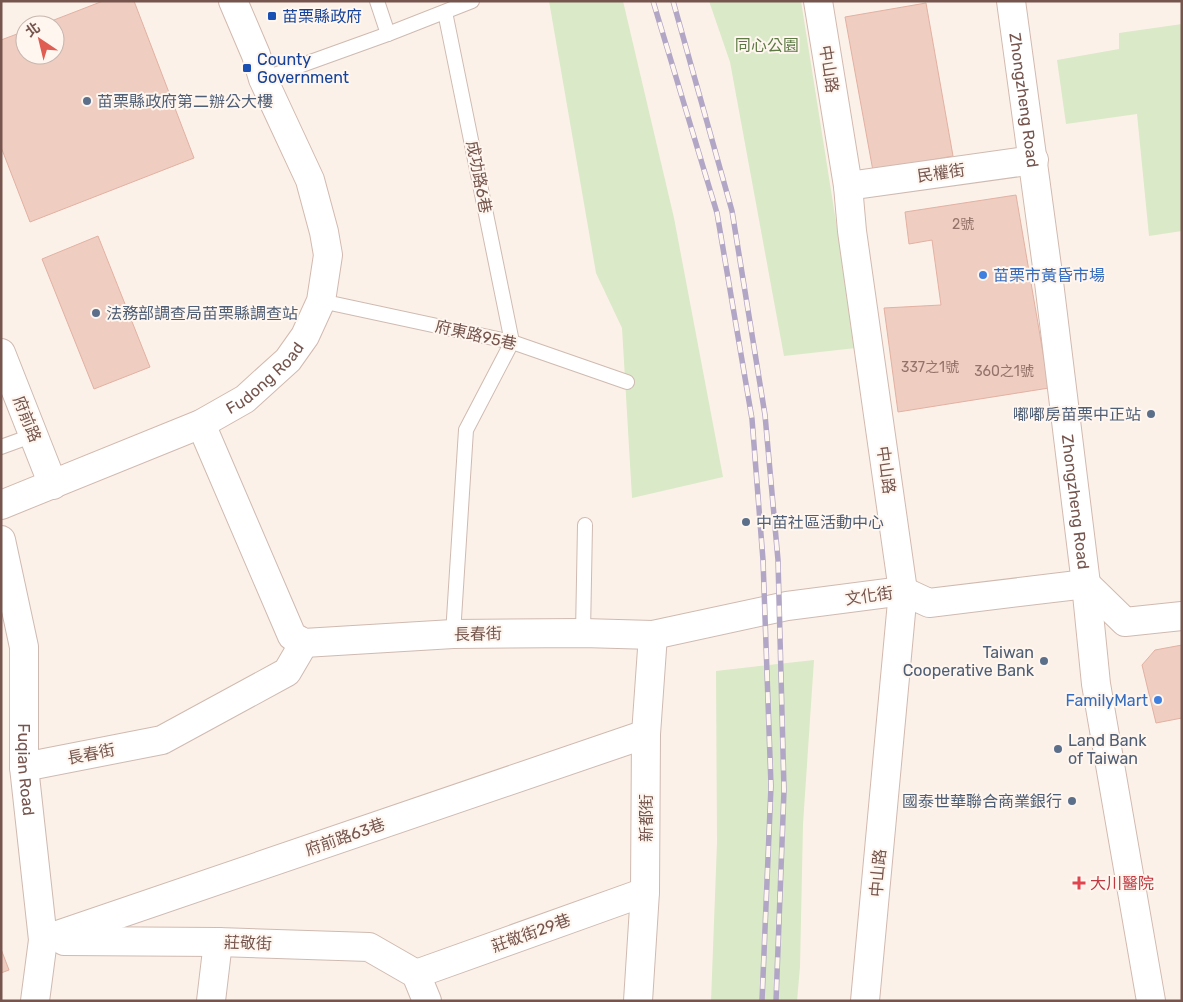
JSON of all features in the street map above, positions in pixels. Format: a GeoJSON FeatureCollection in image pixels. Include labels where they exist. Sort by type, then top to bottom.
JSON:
{"type":"FeatureCollection","features":[{"type":"Feature","properties":{"kind":"street","name":"Fudong Road"},"geometry":{"type":"LineString","coordinates":[[1,505],[202,424],[245,399],[288,360],[305,336],[321,301],[328,255],[324,232],[310,180],[264,79],[233,1]]}},
{"type":"Feature","properties":{"kind":"street","name":"中山路"},"geometry":{"type":"LineString","coordinates":[[818,1],[848,186],[852,230],[903,592],[865,1001]]}},
{"type":"Feature","properties":{"kind":"street","name":"Zhongzheng Road"},"geometry":{"type":"LineString","coordinates":[[1011,1],[1034,160],[1086,584],[1096,684],[1151,1001]]}},
{"type":"Feature","properties":{"kind":"street","name":"民權街"},"geometry":{"type":"LineString","coordinates":[[848,186],[1034,160]]}},
{"type":"Feature","properties":{"kind":"street","name":"府前路"},"geometry":{"type":"LineString","coordinates":[[1,353],[53,485]]}},
{"type":"Feature","properties":{"kind":"street"},"geometry":{"type":"LineString","coordinates":[[202,424],[292,636],[304,643]]}},
{"type":"Feature","properties":{"kind":"street","name":"Fuqian Road"},"geometry":{"type":"LineString","coordinates":[[1,540],[24,647],[24,767],[43,940],[36,1001]]}},
{"type":"Feature","properties":{"kind":"street","name":"文化街"},"geometry":{"type":"LineString","coordinates":[[653,635],[788,606],[903,592],[930,603],[1086,584]]}},
{"type":"Feature","properties":{"kind":"street"},"geometry":{"type":"LineString","coordinates":[[1086,584],[1126,622],[1182,616]]}},
{"type":"Feature","properties":{"kind":"street","name":"長春街"},"geometry":{"type":"LineString","coordinates":[[24,767],[162,740],[287,672],[304,643],[453,634],[583,633],[653,635]]}},
{"type":"Feature","properties":{"kind":"street","name":"新都街"},"geometry":{"type":"LineString","coordinates":[[638,1001],[646,892],[646,734],[653,635]]}},
{"type":"Feature","properties":{"kind":"street","name":"府前路63巷"},"geometry":{"type":"LineString","coordinates":[[43,940],[646,734]]}},
{"type":"Feature","properties":{"kind":"street","name":"莊敬街29巷"},"geometry":{"type":"LineString","coordinates":[[416,974],[646,892]]}},
{"type":"Feature","properties":{"kind":"street","name":"莊敬街"},"geometry":{"type":"LineString","coordinates":[[43,940],[218,942],[369,947],[416,974]]}},
{"type":"Feature","properties":{"kind":"street"},"geometry":{"type":"LineString","coordinates":[[211,1001],[218,942]]}},
{"type":"Feature","properties":{"kind":"street"},"geometry":{"type":"LineString","coordinates":[[416,974],[427,1001]]}},
{"type":"Feature","properties":{"kind":"lane"},"geometry":{"type":"LineString","coordinates":[[377,1],[388,34]]}},
{"type":"Feature","properties":{"kind":"lane"},"geometry":{"type":"LineString","coordinates":[[264,79],[472,1]]}},
{"type":"Feature","properties":{"kind":"lane","name":"成功路6巷"},"geometry":{"type":"LineString","coordinates":[[445,12],[512,342]]}},
{"type":"Feature","properties":{"kind":"lane","name":"府東路95巷"},"geometry":{"type":"LineString","coordinates":[[321,301],[512,342],[626,382]]}},
{"type":"Feature","properties":{"kind":"lane"},"geometry":{"type":"LineString","coordinates":[[453,634],[466,430],[512,342]]}},
{"type":"Feature","properties":{"kind":"lane"},"geometry":{"type":"LineString","coordinates":[[1,447],[34,435]]}},
{"type":"Feature","properties":{"kind":"lane"},"geometry":{"type":"LineString","coordinates":[[583,633],[585,525]]}},
{"type":"Feature","properties":{"kind":"green space"},"geometry":{"type":"Polygon","coordinates":[[[549,1],[623,1],[674,218],[723,477],[632,498],[622,328],[596,273],[549,1]]]}},
{"type":"Feature","properties":{"kind":"green space","name":"同心公園"},"geometry":{"type":"Polygon","coordinates":[[[709,1],[801,1],[856,348],[784,356],[730,62],[709,1]]]}},
{"type":"Feature","properties":{"kind":"green space"},"geometry":{"type":"Polygon","coordinates":[[[1182,24],[1182,231],[1149,236],[1137,114],[1066,124],[1057,60],[1119,49],[1119,33],[1182,24]]]}},
{"type":"Feature","properties":{"kind":"green space"},"geometry":{"type":"Polygon","coordinates":[[[814,660],[803,824],[800,967],[797,1001],[711,1001],[717,843],[716,671],[814,660]]]}},
{"type":"Feature","properties":{"kind":"building","name":"苗栗縣政府第二辦公大樓"},"geometry":{"type":"Polygon","coordinates":[[[103,1],[134,1],[194,158],[30,222],[1,147],[1,40],[15,35],[15,65],[65,65],[65,16],[103,1]]]}},
{"type":"Feature","properties":{"kind":"building"},"geometry":{"type":"Polygon","coordinates":[[[926,3],[953,156],[873,171],[845,17],[926,3]]]}},
{"type":"Feature","properties":{"kind":"building","name":"苗栗市黃昏市場"},"geometry":{"type":"Polygon","coordinates":[[[1016,195],[1049,388],[898,412],[884,308],[941,305],[932,240],[909,244],[905,212],[1016,195]]]}},
{"type":"Feature","properties":{"kind":"building","name":"法務部調查局苗栗縣調查站"},"geometry":{"type":"Polygon","coordinates":[[[98,236],[150,367],[94,389],[42,259],[98,236]]]}},
{"type":"Feature","properties":{"kind":"building"},"geometry":{"type":"Polygon","coordinates":[[[1182,645],[1182,718],[1156,723],[1142,665],[1155,650],[1182,645]]]}},
{"type":"Feature","properties":{"kind":"building"},"geometry":{"type":"Polygon","coordinates":[[[1,949],[9,970],[1,973],[1,949]]]}},
{"type":"Feature","properties":{"kind":"railway"},"geometry":{"type":"LineString","coordinates":[[653,1],[717,213],[752,419],[763,560],[771,786],[762,1001]]}},
{"type":"Feature","properties":{"kind":"railway"},"geometry":{"type":"LineString","coordinates":[[673,1],[732,211],[765,415],[778,560],[784,790],[776,1001]]}},
{"type":"Feature","properties":{"kind":"place","name":"苗栗縣政府"},"geometry":{"type":"Point","coordinates":[272,16]}},
{"type":"Feature","properties":{"kind":"place","name":"County Government"},"geometry":{"type":"Point","coordinates":[247,68]}},
{"type":"Feature","properties":{"kind":"place","name":"苗栗縣政府第二辦公大樓"},"geometry":{"type":"Point","coordinates":[87,101]}},
{"type":"Feature","properties":{"kind":"place","name":"苗栗市黃昏市場"},"geometry":{"type":"Point","coordinates":[983,275]}},
{"type":"Feature","properties":{"kind":"place","name":"法務部調查局苗栗縣調查站"},"geometry":{"type":"Point","coordinates":[96,313]}},
{"type":"Feature","properties":{"kind":"place","name":"嘟嘟房苗栗中正站"},"geometry":{"type":"Point","coordinates":[1151,414]}},
{"type":"Feature","properties":{"kind":"place","name":"中苗社區活動中心"},"geometry":{"type":"Point","coordinates":[746,522]}},
{"type":"Feature","properties":{"kind":"place","name":"Taiwan Cooperative Bank"},"geometry":{"type":"Point","coordinates":[1044,661]}},
{"type":"Feature","properties":{"kind":"place","name":"FamilyMart"},"geometry":{"type":"Point","coordinates":[1158,700]}},
{"type":"Feature","properties":{"kind":"place","name":"Land Bank of Taiwan"},"geometry":{"type":"Point","coordinates":[1058,749]}},
{"type":"Feature","properties":{"kind":"place","name":"國泰世華聯合商業銀行"},"geometry":{"type":"Point","coordinates":[1072,801]}},
{"type":"Feature","properties":{"kind":"place","name":"大川醫院"},"geometry":{"type":"Point","coordinates":[1079,883]}}]}
